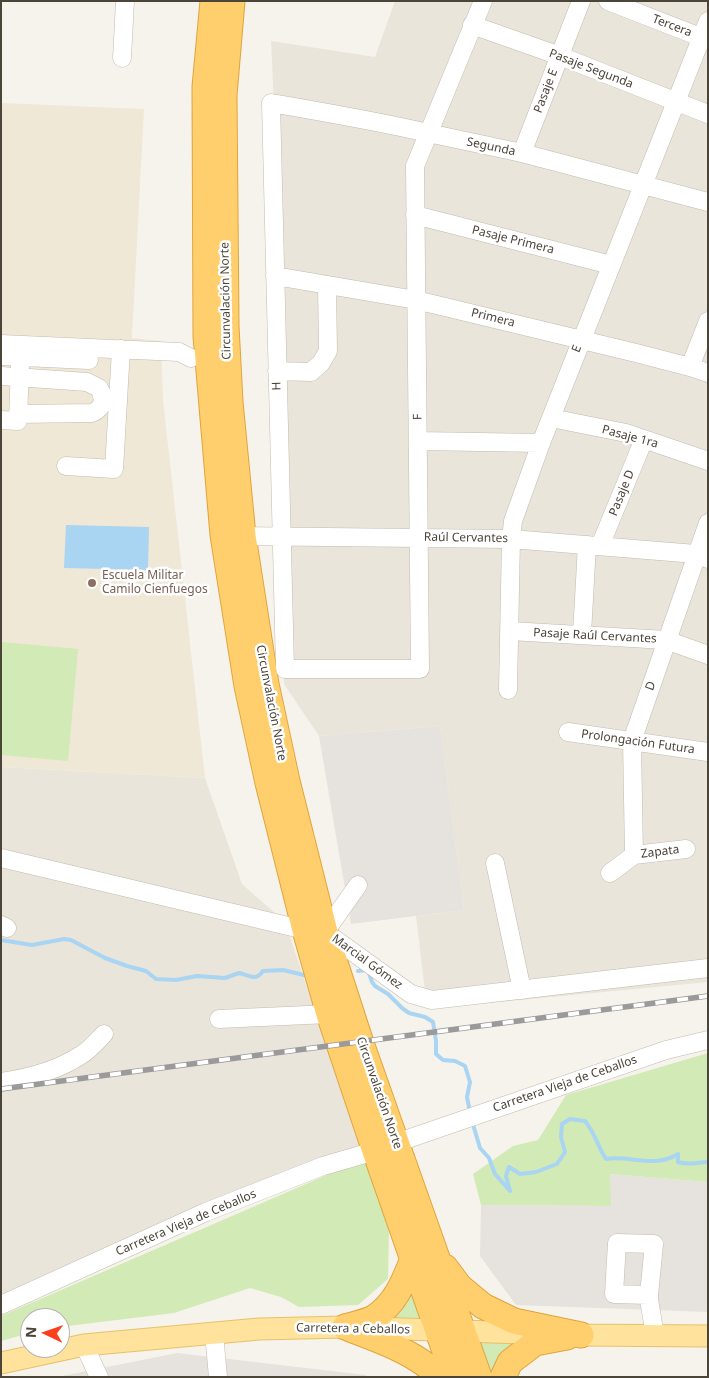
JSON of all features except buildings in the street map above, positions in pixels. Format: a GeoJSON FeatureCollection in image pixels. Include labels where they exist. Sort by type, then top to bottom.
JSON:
{"type":"FeatureCollection","features":[{"type":"Feature","properties":{"kind":"highway","name":"Circunvalación Norte"},"geometry":{"type":"LineString","coordinates":[[213,1],[205,87],[220,397],[233,536],[287,781],[329,1014],[385,1147]]}},
{"type":"Feature","properties":{"kind":"highway","name":"Circunvalación Norte"},"geometry":{"type":"LineString","coordinates":[[216,331],[224,95],[232,1]]}},
{"type":"Feature","properties":{"kind":"highway","name":"Circunvalación Norte"},"geometry":{"type":"LineString","coordinates":[[315,931],[385,1147],[423,1255],[462,1331],[478,1377]]}},
{"type":"Feature","properties":{"kind":"highway","name":"Circunvalación Norte"},"geometry":{"type":"LineString","coordinates":[[423,1255],[438,1331],[454,1377]]}},
{"type":"Feature","properties":{"kind":"highway"},"geometry":{"type":"LineString","coordinates":[[345,1327],[374,1318],[390,1304],[423,1255],[483,1306],[514,1322],[581,1335]]}},
{"type":"Feature","properties":{"kind":"highway"},"geometry":{"type":"LineString","coordinates":[[345,1327],[408,1353],[435,1372],[439,1377]]}},
{"type":"Feature","properties":{"kind":"highway"},"geometry":{"type":"LineString","coordinates":[[503,1377],[510,1362],[535,1343],[581,1335]]}},
{"type":"Feature","properties":{"kind":"main road","name":"Carretera a Ceballos"},"geometry":{"type":"LineString","coordinates":[[1,1363],[84,1345],[259,1329],[345,1327],[581,1335],[708,1336]]}},
{"type":"Feature","properties":{"kind":"street"},"geometry":{"type":"LineString","coordinates":[[122,58],[125,1]]}},
{"type":"Feature","properties":{"kind":"street","name":"F"},"geometry":{"type":"LineString","coordinates":[[420,669],[415,166],[422,131],[482,1]]}},
{"type":"Feature","properties":{"kind":"street","name":"Pasaje E"},"geometry":{"type":"LineString","coordinates":[[522,153],[581,1]]}},
{"type":"Feature","properties":{"kind":"street","name":"Tercera"},"geometry":{"type":"LineString","coordinates":[[608,1],[706,33]]}},
{"type":"Feature","properties":{"kind":"street","name":"Pasaje Segunda"},"geometry":{"type":"LineString","coordinates":[[472,26],[560,56],[708,114]]}},
{"type":"Feature","properties":{"kind":"street","name":"E"},"geometry":{"type":"LineString","coordinates":[[508,690],[510,539],[513,521],[581,340],[676,102],[706,33]]}},
{"type":"Feature","properties":{"kind":"street","name":"Segunda"},"geometry":{"type":"LineString","coordinates":[[271,102],[422,131],[522,153],[708,202]]}},
{"type":"Feature","properties":{"kind":"street","name":"H"},"geometry":{"type":"LineString","coordinates":[[271,102],[284,668],[420,669]]}},
{"type":"Feature","properties":{"kind":"street","name":"Pasaje Primera"},"geometry":{"type":"LineString","coordinates":[[415,215],[611,266]]}},
{"type":"Feature","properties":{"kind":"street","name":"Primera"},"geometry":{"type":"LineString","coordinates":[[275,276],[416,300],[708,373]]}},
{"type":"Feature","properties":{"kind":"street"},"geometry":{"type":"LineString","coordinates":[[277,371],[311,372],[321,363],[328,352],[327,285]]}},
{"type":"Feature","properties":{"kind":"street"},"geometry":{"type":"LineString","coordinates":[[690,367],[708,321]]}},
{"type":"Feature","properties":{"kind":"street"},"geometry":{"type":"LineString","coordinates":[[191,358],[216,331]]}},
{"type":"Feature","properties":{"kind":"street"},"geometry":{"type":"LineString","coordinates":[[1,364],[2,350],[120,355],[179,352],[191,358],[220,397]]}},
{"type":"Feature","properties":{"kind":"street"},"geometry":{"type":"LineString","coordinates":[[1,420],[18,421],[21,351]]}},
{"type":"Feature","properties":{"kind":"street"},"geometry":{"type":"LineString","coordinates":[[66,466],[114,468],[120,355]]}},
{"type":"Feature","properties":{"kind":"street"},"geometry":{"type":"LineString","coordinates":[[1,376],[87,382],[99,388],[104,399],[98,410],[92,413],[18,414]]}},
{"type":"Feature","properties":{"kind":"street","name":"Pasaje 1ra"},"geometry":{"type":"LineString","coordinates":[[551,418],[626,433],[708,461]]}},
{"type":"Feature","properties":{"kind":"street","name":"Pasaje D"},"geometry":{"type":"LineString","coordinates":[[582,634],[594,546],[644,439]]}},
{"type":"Feature","properties":{"kind":"street"},"geometry":{"type":"LineString","coordinates":[[418,441],[541,443]]}},
{"type":"Feature","properties":{"kind":"street","name":"D"},"geometry":{"type":"LineString","coordinates":[[634,855],[632,741],[666,640],[702,556],[708,523]]}},
{"type":"Feature","properties":{"kind":"street","name":"Raúl Cervantes"},"geometry":{"type":"LineString","coordinates":[[233,536],[510,539],[702,556]]}},
{"type":"Feature","properties":{"kind":"street","name":"Pasaje Raúl Cervantes"},"geometry":{"type":"LineString","coordinates":[[510,631],[666,640],[708,655]]}},
{"type":"Feature","properties":{"kind":"street","name":"Prolongación Futura"},"geometry":{"type":"LineString","coordinates":[[568,732],[708,752]]}},
{"type":"Feature","properties":{"kind":"street","name":"Zapata"},"geometry":{"type":"LineString","coordinates":[[634,855],[686,849]]}},
{"type":"Feature","properties":{"kind":"street"},"geometry":{"type":"LineString","coordinates":[[610,873],[634,855]]}},
{"type":"Feature","properties":{"kind":"street","name":"Marcial Gómez"},"geometry":{"type":"LineString","coordinates":[[1,858],[315,931],[411,994],[432,1000],[708,968]]}},
{"type":"Feature","properties":{"kind":"street"},"geometry":{"type":"LineString","coordinates":[[495,863],[522,990]]}},
{"type":"Feature","properties":{"kind":"street"},"geometry":{"type":"LineString","coordinates":[[315,931],[358,885]]}},
{"type":"Feature","properties":{"kind":"street"},"geometry":{"type":"LineString","coordinates":[[219,1019],[329,1014]]}},
{"type":"Feature","properties":{"kind":"street"},"geometry":{"type":"LineString","coordinates":[[1,1082],[25,1078],[54,1069],[83,1055],[104,1034]]}},
{"type":"Feature","properties":{"kind":"street","name":"Carretera Vieja de Ceballos"},"geometry":{"type":"LineString","coordinates":[[1,1305],[206,1212],[323,1166],[385,1147],[666,1050],[708,1040]]}},
{"type":"Feature","properties":{"kind":"street"},"geometry":{"type":"LineString","coordinates":[[649,1295],[655,1335]]}},
{"type":"Feature","properties":{"kind":"street"},"geometry":{"type":"LineString","coordinates":[[214,1333],[218,1377]]}},
{"type":"Feature","properties":{"kind":"street"},"geometry":{"type":"LineString","coordinates":[[84,1345],[99,1377]]}},
{"type":"Feature","properties":{"kind":"shaded area"},"geometry":{"type":"Polygon","coordinates":[[[395,1],[708,1],[708,982],[427,1009],[416,916],[464,910],[440,726],[319,736],[284,684],[274,427],[274,103],[271,41],[375,57],[395,1]]]}},
{"type":"Feature","properties":{"kind":"shaded area","name":"Escuela Militar Camilo Cienfuegos"},"geometry":{"type":"Polygon","coordinates":[[[1,103],[144,109],[132,338],[161,341],[163,400],[205,778],[1,767],[1,103]]]}},
{"type":"Feature","properties":{"kind":"shaded area"},"geometry":{"type":"Polygon","coordinates":[[[440,726],[464,910],[351,924],[319,736],[440,726]]]}},
{"type":"Feature","properties":{"kind":"shaded area"},"geometry":{"type":"Polygon","coordinates":[[[1,767],[205,778],[242,884],[285,922],[363,1155],[1,1296],[1,767]]]}},
{"type":"Feature","properties":{"kind":"shaded area"},"geometry":{"type":"Polygon","coordinates":[[[610,1174],[708,1182],[708,1312],[516,1305],[480,1256],[481,1205],[610,1206],[610,1174]]]}},
{"type":"Feature","properties":{"kind":"shaded area"},"geometry":{"type":"Polygon","coordinates":[[[177,1353],[366,1375],[367,1377],[57,1377],[177,1353]]]}},
{"type":"Feature","properties":{"kind":"green space"},"geometry":{"type":"Polygon","coordinates":[[[1,642],[78,649],[68,761],[1,755],[1,642]]]}},
{"type":"Feature","properties":{"kind":"green space"},"geometry":{"type":"Polygon","coordinates":[[[708,1053],[708,1182],[610,1174],[611,1206],[481,1205],[473,1174],[513,1146],[538,1140],[566,1095],[708,1053]]]}},
{"type":"Feature","properties":{"kind":"green space"},"geometry":{"type":"Polygon","coordinates":[[[366,1158],[389,1227],[388,1279],[358,1305],[299,1307],[281,1297],[250,1288],[174,1313],[70,1326],[70,1308],[20,1308],[20,1336],[1,1341],[1,1316],[366,1158]]]}},
{"type":"Feature","properties":{"kind":"green space"},"geometry":{"type":"Polygon","coordinates":[[[416,1284],[427,1323],[390,1320],[407,1302],[416,1284]]]}},
{"type":"Feature","properties":{"kind":"green space"},"geometry":{"type":"Polygon","coordinates":[[[526,1338],[491,1377],[480,1342],[526,1338]]]}},
{"type":"Feature","properties":{"kind":"water"},"geometry":{"type":"Polygon","coordinates":[[[66,525],[149,527],[148,570],[64,568],[66,525]]]}},
{"type":"Feature","properties":{"kind":"waterway"},"geometry":{"type":"LineString","coordinates":[[1,940],[32,945],[64,939],[71,940],[105,958],[146,971],[156,979],[176,980],[197,976],[225,978],[239,973],[255,977],[263,971],[283,970],[308,976]]}},
{"type":"Feature","properties":{"kind":"waterway"},"geometry":{"type":"LineString","coordinates":[[358,971],[366,970],[375,986],[388,994],[409,1013],[425,1017],[433,1022],[436,1054],[443,1060],[455,1061],[465,1066],[470,1082],[467,1097],[470,1112]]}},
{"type":"Feature","properties":{"kind":"waterway"},"geometry":{"type":"LineString","coordinates":[[472,1121],[480,1148],[489,1158],[495,1174],[510,1191],[506,1176],[509,1167],[520,1174],[536,1172],[557,1164],[565,1152],[561,1137],[562,1124],[570,1119],[585,1121],[606,1159],[660,1161],[678,1154],[678,1162],[689,1164],[708,1162]]}},
{"type":"Feature","properties":{"kind":"railway"},"geometry":{"type":"LineString","coordinates":[[1,1089],[708,996]]}},
{"type":"Feature","properties":{"kind":"place","name":"Escuela Militar Camilo Cienfuegos"},"geometry":{"type":"Point","coordinates":[92,583]}}]}
